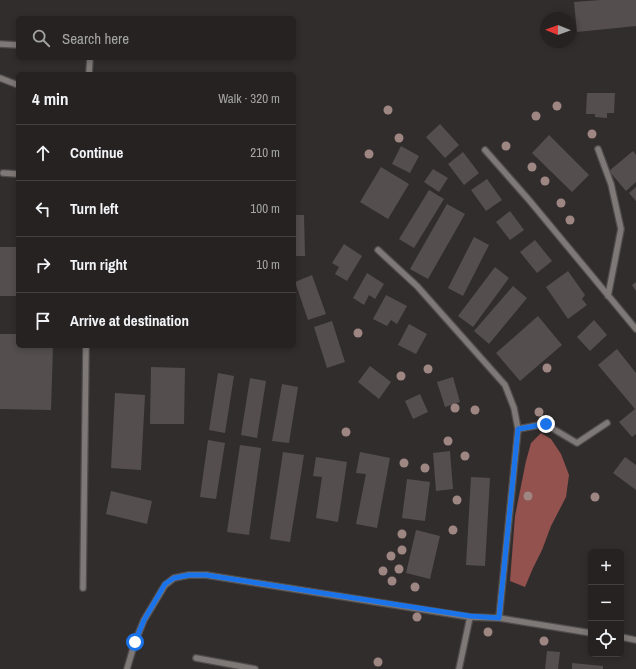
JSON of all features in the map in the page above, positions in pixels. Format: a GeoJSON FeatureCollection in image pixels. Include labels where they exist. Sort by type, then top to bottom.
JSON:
{"type":"FeatureCollection","features":[{"type":"Feature","properties":{"kind":"lane"},"geometry":{"type":"LineString","coordinates":[[0,44],[16,45]]}},
{"type":"Feature","properties":{"kind":"lane"},"geometry":{"type":"LineString","coordinates":[[90,60],[90,72]]}},
{"type":"Feature","properties":{"kind":"lane"},"geometry":{"type":"LineString","coordinates":[[0,78],[16,84]]}},
{"type":"Feature","properties":{"kind":"lane"},"geometry":{"type":"LineString","coordinates":[[598,149],[611,184],[621,229],[608,296]]}},
{"type":"Feature","properties":{"kind":"lane"},"geometry":{"type":"LineString","coordinates":[[485,150],[529,200],[636,329]]}},
{"type":"Feature","properties":{"kind":"lane"},"geometry":{"type":"LineString","coordinates":[[3,173],[16,174]]}},
{"type":"Feature","properties":{"kind":"lane"},"geometry":{"type":"LineString","coordinates":[[378,250],[417,286],[505,385],[514,408],[518,429],[499,618]]}},
{"type":"Feature","properties":{"kind":"lane"},"geometry":{"type":"LineString","coordinates":[[83,588],[86,348]]}},
{"type":"Feature","properties":{"kind":"lane"},"geometry":{"type":"LineString","coordinates":[[518,429],[546,424],[577,442],[607,423]]}},
{"type":"Feature","properties":{"kind":"lane"},"geometry":{"type":"LineString","coordinates":[[127,669],[135,642],[144,620],[165,584],[174,578],[183,576],[206,575],[470,616],[499,618],[588,633]]}},
{"type":"Feature","properties":{"kind":"lane"},"geometry":{"type":"LineString","coordinates":[[459,669],[470,616]]}},
{"type":"Feature","properties":{"kind":"lane"},"geometry":{"type":"LineString","coordinates":[[624,638],[636,640]]}},
{"type":"Feature","properties":{"kind":"lane"},"geometry":{"type":"LineString","coordinates":[[196,658],[255,669]]}},
{"type":"Feature","properties":{"kind":"shaded area"},"geometry":{"type":"Polygon","coordinates":[[[541,433],[551,439],[561,454],[569,475],[566,497],[551,526],[525,587],[510,581],[515,516],[531,443],[541,433]]]}},
{"type":"Feature","properties":{"kind":"building"},"geometry":{"type":"Polygon","coordinates":[[[636,0],[636,26],[577,32],[574,2],[636,0]]]}},
{"type":"Feature","properties":{"kind":"building"},"geometry":{"type":"Polygon","coordinates":[[[587,93],[615,93],[614,113],[607,113],[607,118],[595,117],[595,114],[586,114],[587,93]]]}},
{"type":"Feature","properties":{"kind":"building"},"geometry":{"type":"Polygon","coordinates":[[[440,124],[459,145],[445,158],[426,137],[440,124]]]}},
{"type":"Feature","properties":{"kind":"building"},"geometry":{"type":"Polygon","coordinates":[[[549,135],[589,175],[572,192],[532,153],[549,135]]]}},
{"type":"Feature","properties":{"kind":"building"},"geometry":{"type":"Polygon","coordinates":[[[401,146],[419,156],[410,173],[392,164],[401,146]]]}},
{"type":"Feature","properties":{"kind":"building"},"geometry":{"type":"Polygon","coordinates":[[[633,151],[636,155],[636,182],[626,191],[609,171],[633,151]]]}},
{"type":"Feature","properties":{"kind":"building"},"geometry":{"type":"Polygon","coordinates":[[[463,152],[479,173],[464,185],[448,164],[463,152]]]}},
{"type":"Feature","properties":{"kind":"building"},"geometry":{"type":"Polygon","coordinates":[[[381,167],[409,184],[388,219],[360,202],[381,167]]]}},
{"type":"Feature","properties":{"kind":"building"},"geometry":{"type":"Polygon","coordinates":[[[433,169],[448,178],[439,192],[424,182],[433,169]]]}},
{"type":"Feature","properties":{"kind":"building"},"geometry":{"type":"Polygon","coordinates":[[[487,179],[502,200],[486,211],[471,190],[487,179]]]}},
{"type":"Feature","properties":{"kind":"building"},"geometry":{"type":"Polygon","coordinates":[[[636,187],[636,201],[629,193],[636,187]]]}},
{"type":"Feature","properties":{"kind":"building"},"geometry":{"type":"Polygon","coordinates":[[[429,190],[444,199],[414,248],[399,239],[429,190]]]}},
{"type":"Feature","properties":{"kind":"building"},"geometry":{"type":"Polygon","coordinates":[[[447,204],[465,214],[428,279],[410,269],[447,204]]]}},
{"type":"Feature","properties":{"kind":"building"},"geometry":{"type":"Polygon","coordinates":[[[510,211],[524,230],[510,240],[496,222],[510,211]]]}},
{"type":"Feature","properties":{"kind":"building"},"geometry":{"type":"Polygon","coordinates":[[[296,215],[304,215],[305,256],[296,256],[296,215]]]}},
{"type":"Feature","properties":{"kind":"building"},"geometry":{"type":"Polygon","coordinates":[[[474,237],[489,245],[463,296],[448,288],[474,237]]]}},
{"type":"Feature","properties":{"kind":"building"},"geometry":{"type":"Polygon","coordinates":[[[535,240],[552,261],[537,273],[520,252],[535,240]]]}},
{"type":"Feature","properties":{"kind":"building"},"geometry":{"type":"Polygon","coordinates":[[[344,244],[362,256],[347,281],[335,274],[339,267],[332,263],[344,244]]]}},
{"type":"Feature","properties":{"kind":"building"},"geometry":{"type":"Polygon","coordinates":[[[0,247],[16,247],[16,296],[0,296],[0,247]]]}},
{"type":"Feature","properties":{"kind":"building"},"geometry":{"type":"Polygon","coordinates":[[[495,267],[509,278],[473,327],[458,316],[495,267]]]}},
{"type":"Feature","properties":{"kind":"building"},"geometry":{"type":"Polygon","coordinates":[[[568,271],[585,295],[582,299],[587,305],[568,319],[546,287],[568,271]]]}},
{"type":"Feature","properties":{"kind":"building"},"geometry":{"type":"Polygon","coordinates":[[[367,273],[384,284],[375,299],[369,295],[364,305],[353,298],[367,273]]]}},
{"type":"Feature","properties":{"kind":"building"},"geometry":{"type":"Polygon","coordinates":[[[312,275],[326,314],[308,320],[296,282],[312,275]]]}},
{"type":"Feature","properties":{"kind":"building"},"geometry":{"type":"Polygon","coordinates":[[[636,282],[636,291],[632,285],[636,282]]]}},
{"type":"Feature","properties":{"kind":"building"},"geometry":{"type":"Polygon","coordinates":[[[513,286],[527,298],[489,344],[474,331],[513,286]]]}},
{"type":"Feature","properties":{"kind":"building"},"geometry":{"type":"Polygon","coordinates":[[[386,295],[407,306],[397,324],[391,320],[387,326],[373,319],[386,295]]]}},
{"type":"Feature","properties":{"kind":"building"},"geometry":{"type":"Polygon","coordinates":[[[538,316],[562,345],[520,381],[496,353],[538,316]]]}},
{"type":"Feature","properties":{"kind":"building"},"geometry":{"type":"Polygon","coordinates":[[[594,320],[607,335],[590,351],[577,337],[594,320]]]}},
{"type":"Feature","properties":{"kind":"building"},"geometry":{"type":"Polygon","coordinates":[[[332,321],[345,362],[327,368],[314,327],[332,321]]]}},
{"type":"Feature","properties":{"kind":"building"},"geometry":{"type":"Polygon","coordinates":[[[409,324],[427,334],[416,354],[398,345],[409,324]]]}},
{"type":"Feature","properties":{"kind":"building"},"geometry":{"type":"Polygon","coordinates":[[[0,334],[16,334],[16,348],[53,348],[51,410],[0,409],[0,334]]]}},
{"type":"Feature","properties":{"kind":"building"},"geometry":{"type":"Polygon","coordinates":[[[617,349],[636,373],[636,434],[632,437],[619,422],[635,409],[598,365],[617,349]]]}},
{"type":"Feature","properties":{"kind":"building"},"geometry":{"type":"Polygon","coordinates":[[[370,366],[391,382],[379,399],[358,382],[370,366]]]}},
{"type":"Feature","properties":{"kind":"building"},"geometry":{"type":"Polygon","coordinates":[[[151,367],[185,368],[184,424],[150,424],[151,367]]]}},
{"type":"Feature","properties":{"kind":"building"},"geometry":{"type":"Polygon","coordinates":[[[218,373],[234,376],[225,433],[209,430],[218,373]]]}},
{"type":"Feature","properties":{"kind":"building"},"geometry":{"type":"Polygon","coordinates":[[[453,377],[460,402],[445,407],[437,382],[453,377]]]}},
{"type":"Feature","properties":{"kind":"building"},"geometry":{"type":"Polygon","coordinates":[[[250,378],[266,381],[257,438],[241,435],[250,378]]]}},
{"type":"Feature","properties":{"kind":"building"},"geometry":{"type":"Polygon","coordinates":[[[282,384],[298,387],[289,443],[272,441],[282,384]]]}},
{"type":"Feature","properties":{"kind":"building"},"geometry":{"type":"Polygon","coordinates":[[[115,393],[145,395],[141,470],[111,468],[115,393]]]}},
{"type":"Feature","properties":{"kind":"building"},"geometry":{"type":"Polygon","coordinates":[[[420,394],[428,412],[413,419],[405,401],[420,394]]]}},
{"type":"Feature","properties":{"kind":"building"},"geometry":{"type":"Polygon","coordinates":[[[208,440],[225,443],[216,499],[200,497],[208,440]]]}},
{"type":"Feature","properties":{"kind":"building"},"geometry":{"type":"Polygon","coordinates":[[[240,445],[261,448],[249,535],[227,532],[240,445]]]}},
{"type":"Feature","properties":{"kind":"building"},"geometry":{"type":"Polygon","coordinates":[[[450,451],[453,489],[436,491],[433,453],[450,451]]]}},
{"type":"Feature","properties":{"kind":"building"},"geometry":{"type":"Polygon","coordinates":[[[283,452],[304,455],[290,542],[270,539],[283,452]]]}},
{"type":"Feature","properties":{"kind":"building"},"geometry":{"type":"Polygon","coordinates":[[[360,452],[390,458],[377,528],[356,524],[366,474],[356,473],[360,452]]]}},
{"type":"Feature","properties":{"kind":"building"},"geometry":{"type":"Polygon","coordinates":[[[316,457],[347,462],[338,522],[316,518],[322,477],[313,476],[316,457]]]}},
{"type":"Feature","properties":{"kind":"building"},"geometry":{"type":"Polygon","coordinates":[[[625,457],[636,465],[636,490],[613,473],[625,457]]]}},
{"type":"Feature","properties":{"kind":"building"},"geometry":{"type":"Polygon","coordinates":[[[471,477],[490,478],[485,566],[466,565],[471,477]]]}},
{"type":"Feature","properties":{"kind":"building"},"geometry":{"type":"Polygon","coordinates":[[[407,479],[430,482],[425,521],[402,518],[407,479]]]}},
{"type":"Feature","properties":{"kind":"building"},"geometry":{"type":"Polygon","coordinates":[[[111,491],[152,501],[147,524],[106,514],[111,491]]]}},
{"type":"Feature","properties":{"kind":"building"},"geometry":{"type":"Polygon","coordinates":[[[416,530],[440,536],[430,579],[406,573],[416,530]]]}},
{"type":"Feature","properties":{"kind":"building"},"geometry":{"type":"Polygon","coordinates":[[[547,651],[560,652],[558,669],[545,669],[547,651]]]}},
{"type":"Feature","properties":{"kind":"building"},"geometry":{"type":"Polygon","coordinates":[[[572,663],[603,666],[603,669],[572,669],[572,663]]]}},
{"type":"Feature","properties":{"kind":"route"},"geometry":{"type":"LineString","coordinates":[[135,642],[144,620],[165,584],[174,578],[189,575],[206,575],[470,616],[499,618],[518,429],[546,424]]}}]}
